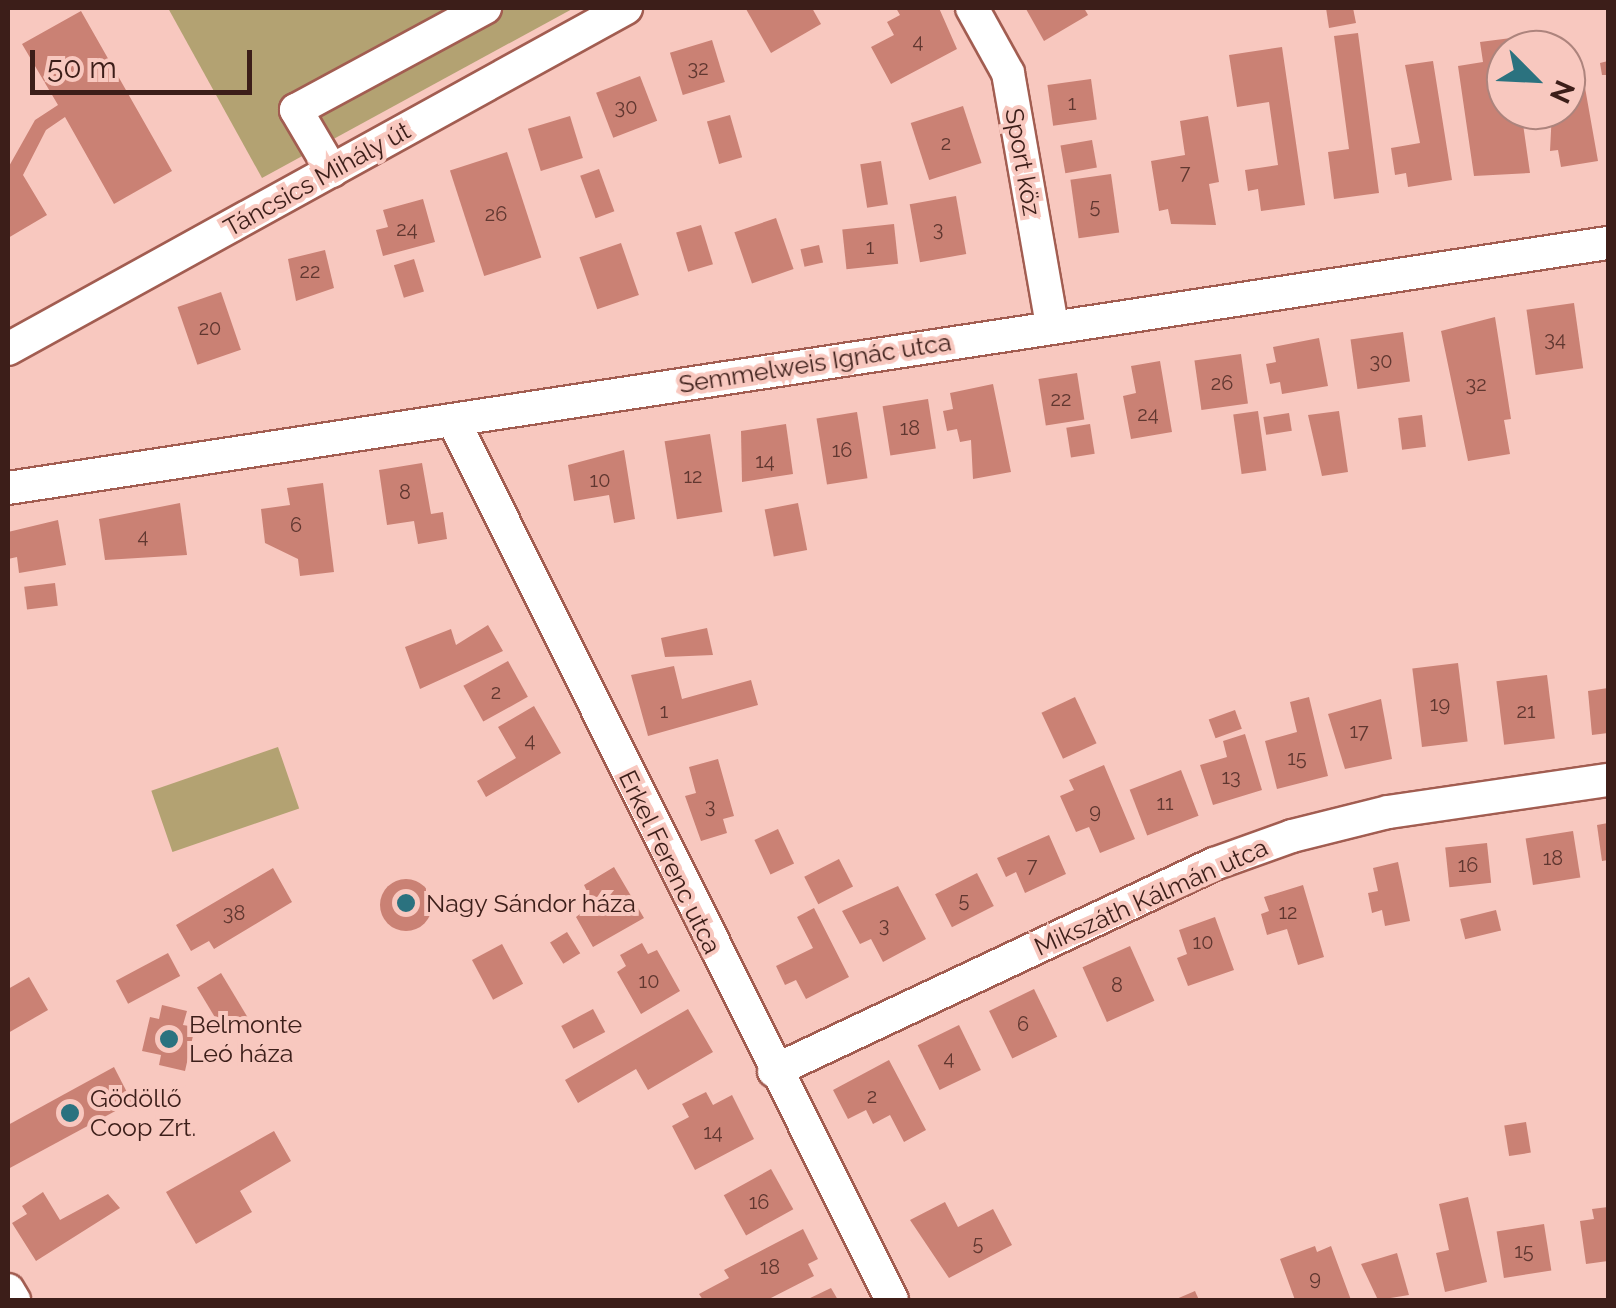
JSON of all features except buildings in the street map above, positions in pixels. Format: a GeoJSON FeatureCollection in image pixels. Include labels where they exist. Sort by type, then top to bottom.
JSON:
{"type":"FeatureCollection","features":[{"type":"Feature","properties":{"kind":"street"},"geometry":{"type":"LineString","coordinates":[[332,172],[296,110],[485,8]]}},
{"type":"Feature","properties":{"kind":"street","name":"Táncsics Mihály út"},"geometry":{"type":"LineString","coordinates":[[8,349],[626,8]]}},
{"type":"Feature","properties":{"kind":"street","name":"Sport köz"},"geometry":{"type":"LineString","coordinates":[[972,8],[1008,73],[1052,324]]}},
{"type":"Feature","properties":{"kind":"street","name":"Semmelweis Ignác utca"},"geometry":{"type":"LineString","coordinates":[[12,485],[312,437],[454,422],[1052,324],[1608,244]]}},
{"type":"Feature","properties":{"kind":"street","name":"Erkel Ferenc utca"},"geometry":{"type":"LineString","coordinates":[[454,422],[774,1071],[892,1300]]}},
{"type":"Feature","properties":{"kind":"street","name":"Mikszáth Kálmán utca"},"geometry":{"type":"LineString","coordinates":[[774,1071],[1214,864],[1292,836],[1388,812],[1608,780]]}},
{"type":"Feature","properties":{"kind":"street"},"geometry":{"type":"LineString","coordinates":[[8,1290],[14,1300]]}},
{"type":"Feature","properties":{"kind":"shaded area"},"geometry":{"type":"Polygon","coordinates":[[[168,8],[574,8],[262,178],[168,8]]]}},
{"type":"Feature","properties":{"kind":"shaded area"},"geometry":{"type":"Polygon","coordinates":[[[278,747],[299,808],[172,852],[151,791],[278,747]]]}},
{"type":"Feature","properties":{"kind":"place","name":"Nagy Sándor háza"},"geometry":{"type":"Point","coordinates":[406,903]}},
{"type":"Feature","properties":{"kind":"place","name":"Belmonte Leó háza"},"geometry":{"type":"Point","coordinates":[169,1039]}},
{"type":"Feature","properties":{"kind":"place","name":"Gödöllő Coop Zrt."},"geometry":{"type":"Point","coordinates":[70,1113]}}]}
